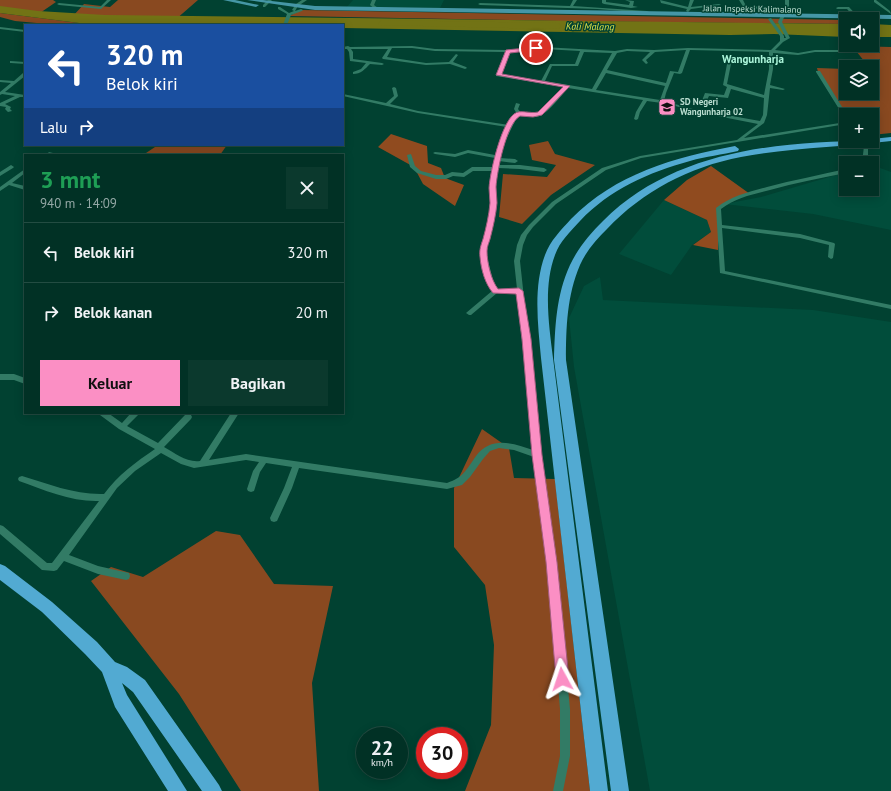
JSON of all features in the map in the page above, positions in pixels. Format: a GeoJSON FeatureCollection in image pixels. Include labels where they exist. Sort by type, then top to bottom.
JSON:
{"type":"FeatureCollection","features":[{"type":"Feature","properties":{"kind":"highway"},"geometry":{"type":"LineString","coordinates":[[879,137],[891,134]]}},
{"type":"Feature","properties":{"kind":"highway"},"geometry":{"type":"LineString","coordinates":[[879,138],[891,139]]}},
{"type":"Feature","properties":{"kind":"highway"},"geometry":{"type":"LineString","coordinates":[[599,791],[544,318],[545,286],[548,264],[555,244],[587,208],[622,184],[649,171],[684,159],[720,151],[759,146],[839,141]]}},
{"type":"Feature","properties":{"kind":"highway"},"geometry":{"type":"LineString","coordinates":[[620,791],[560,360],[560,327],[563,304],[575,266],[586,246],[618,210],[640,194],[681,172],[736,156],[839,141]]}},
{"type":"Feature","properties":{"kind":"highway"},"geometry":{"type":"LineString","coordinates":[[0,571],[47,607],[109,668],[121,673],[139,686],[213,791]]}},
{"type":"Feature","properties":{"kind":"highway"},"geometry":{"type":"LineString","coordinates":[[109,668],[121,702],[178,791]]}},
{"type":"Feature","properties":{"kind":"main road","name":"Jalan Inspeksi Kalimalang"},"geometry":{"type":"LineString","coordinates":[[226,0],[267,3],[278,8],[388,10]]}},
{"type":"Feature","properties":{"kind":"main road","name":"Jalan Inspeksi Kalimalang"},"geometry":{"type":"LineString","coordinates":[[250,0],[301,10],[388,10],[839,18]]}},
{"type":"Feature","properties":{"kind":"main road","name":"Jalan Inspeksi Kalimalang"},"geometry":{"type":"LineString","coordinates":[[476,12],[560,9],[772,18]]}},
{"type":"Feature","properties":{"kind":"main road","name":"Jalan Inspeksi Kalimalang"},"geometry":{"type":"LineString","coordinates":[[879,17],[891,17]]}},
{"type":"Feature","properties":{"kind":"main road","name":"Jalan Inspeksi Kalimalang"},"geometry":{"type":"LineString","coordinates":[[781,18],[839,20]]}},
{"type":"Feature","properties":{"kind":"main road"},"geometry":{"type":"LineString","coordinates":[[879,20],[891,20]]}},
{"type":"Feature","properties":{"kind":"street"},"geometry":{"type":"LineString","coordinates":[[59,4],[101,8],[109,0]]}},
{"type":"Feature","properties":{"kind":"street"},"geometry":{"type":"LineString","coordinates":[[295,8],[305,0]]}},
{"type":"Feature","properties":{"kind":"street"},"geometry":{"type":"LineString","coordinates":[[374,0],[372,5],[376,9]]}},
{"type":"Feature","properties":{"kind":"street"},"geometry":{"type":"LineString","coordinates":[[476,12],[482,0]]}},
{"type":"Feature","properties":{"kind":"street"},"geometry":{"type":"LineString","coordinates":[[571,7],[575,0]]}},
{"type":"Feature","properties":{"kind":"street"},"geometry":{"type":"LineString","coordinates":[[604,0],[604,3],[631,9],[686,14],[691,0]]}},
{"type":"Feature","properties":{"kind":"street"},"geometry":{"type":"LineString","coordinates":[[627,0],[632,1],[631,9]]}},
{"type":"Feature","properties":{"kind":"street"},"geometry":{"type":"LineString","coordinates":[[662,0],[662,2],[689,8],[718,3],[726,6]]}},
{"type":"Feature","properties":{"kind":"street"},"geometry":{"type":"LineString","coordinates":[[740,0],[745,7],[767,8],[782,38]]}},
{"type":"Feature","properties":{"kind":"street"},"geometry":{"type":"LineString","coordinates":[[737,141],[762,123],[766,112],[766,97],[769,86],[771,65],[770,51],[782,38],[788,36],[781,18],[787,6],[787,0]]}},
{"type":"Feature","properties":{"kind":"street"},"geometry":{"type":"LineString","coordinates":[[875,1],[891,13]]}},
{"type":"Feature","properties":{"kind":"street"},"geometry":{"type":"LineString","coordinates":[[480,4],[560,9],[571,7],[613,11],[643,7]]}},
{"type":"Feature","properties":{"kind":"street"},"geometry":{"type":"LineString","coordinates":[[278,8],[289,15]]}},
{"type":"Feature","properties":{"kind":"street"},"geometry":{"type":"LineString","coordinates":[[838,8],[848,8],[852,12]]}},
{"type":"Feature","properties":{"kind":"street"},"geometry":{"type":"LineString","coordinates":[[285,24],[289,15],[301,10]]}},
{"type":"Feature","properties":{"kind":"street"},"geometry":{"type":"LineString","coordinates":[[0,28],[24,31]]}},
{"type":"Feature","properties":{"kind":"street"},"geometry":{"type":"LineString","coordinates":[[345,48],[391,47],[508,51],[536,48],[615,52],[627,50],[654,51],[688,49],[770,51],[798,54],[815,51],[839,51]]}},
{"type":"Feature","properties":{"kind":"street"},"geometry":{"type":"LineString","coordinates":[[391,47],[384,58],[426,64],[450,63],[466,68]]}},
{"type":"Feature","properties":{"kind":"street"},"geometry":{"type":"LineString","coordinates":[[345,48],[351,52],[351,60],[382,64]]}},
{"type":"Feature","properties":{"kind":"street"},"geometry":{"type":"LineString","coordinates":[[662,101],[664,91],[671,81],[673,72],[680,73],[688,49]]}},
{"type":"Feature","properties":{"kind":"street"},"geometry":{"type":"LineString","coordinates":[[542,82],[551,65],[577,65],[583,50]]}},
{"type":"Feature","properties":{"kind":"street"},"geometry":{"type":"LineString","coordinates":[[508,51],[498,75],[646,98],[678,104],[692,110],[762,123]]}},
{"type":"Feature","properties":{"kind":"street"},"geometry":{"type":"LineString","coordinates":[[646,63],[644,60],[654,51]]}},
{"type":"Feature","properties":{"kind":"street"},"geometry":{"type":"LineString","coordinates":[[594,90],[615,52]]}},
{"type":"Feature","properties":{"kind":"street"},"geometry":{"type":"LineString","coordinates":[[450,63],[456,55]]}},
{"type":"Feature","properties":{"kind":"street"},"geometry":{"type":"LineString","coordinates":[[730,59],[724,84],[752,94],[766,97]]}},
{"type":"Feature","properties":{"kind":"street"},"geometry":{"type":"LineString","coordinates":[[11,62],[24,63]]}},
{"type":"Feature","properties":{"kind":"street"},"geometry":{"type":"LineString","coordinates":[[355,73],[362,70],[369,62]]}},
{"type":"Feature","properties":{"kind":"street"},"geometry":{"type":"LineString","coordinates":[[604,71],[667,85]]}},
{"type":"Feature","properties":{"kind":"street"},"geometry":{"type":"LineString","coordinates":[[818,72],[840,108]]}},
{"type":"Feature","properties":{"kind":"street"},"geometry":{"type":"LineString","coordinates":[[640,80],[642,74]]}},
{"type":"Feature","properties":{"kind":"street"},"geometry":{"type":"LineString","coordinates":[[1,93],[24,75]]}},
{"type":"Feature","properties":{"kind":"street"},"geometry":{"type":"LineString","coordinates":[[0,81],[15,82]]}},
{"type":"Feature","properties":{"kind":"street"},"geometry":{"type":"LineString","coordinates":[[496,291],[490,285],[483,248],[487,240],[494,203],[492,188],[497,158],[509,126],[515,116],[519,114],[540,114],[567,86]]}},
{"type":"Feature","properties":{"kind":"street"},"geometry":{"type":"LineString","coordinates":[[703,103],[707,94],[726,97],[730,86]]}},
{"type":"Feature","properties":{"kind":"street"},"geometry":{"type":"LineString","coordinates":[[769,86],[783,89]]}},
{"type":"Feature","properties":{"kind":"street"},"geometry":{"type":"LineString","coordinates":[[387,105],[396,96],[394,88]]}},
{"type":"Feature","properties":{"kind":"street"},"geometry":{"type":"LineString","coordinates":[[1,93],[20,95]]}},
{"type":"Feature","properties":{"kind":"street"},"geometry":{"type":"LineString","coordinates":[[1,105],[20,95]]}},
{"type":"Feature","properties":{"kind":"street"},"geometry":{"type":"LineString","coordinates":[[344,95],[438,115],[509,126]]}},
{"type":"Feature","properties":{"kind":"street"},"geometry":{"type":"LineString","coordinates":[[636,119],[638,112],[646,98]]}},
{"type":"Feature","properties":{"kind":"street"},"geometry":{"type":"LineString","coordinates":[[518,104],[516,109],[519,114]]}},
{"type":"Feature","properties":{"kind":"street"},"geometry":{"type":"LineString","coordinates":[[1,105],[9,107],[6,109],[10,111]]}},
{"type":"Feature","properties":{"kind":"street"},"geometry":{"type":"LineString","coordinates":[[558,791],[565,756],[565,709],[552,562],[537,455],[526,339],[519,291],[517,261],[520,245],[524,235],[554,203],[587,179],[604,169],[640,157],[839,124]]}},
{"type":"Feature","properties":{"kind":"street"},"geometry":{"type":"LineString","coordinates":[[750,132],[760,138]]}},
{"type":"Feature","properties":{"kind":"street"},"geometry":{"type":"LineString","coordinates":[[435,153],[455,156],[468,151],[515,161]]}},
{"type":"Feature","properties":{"kind":"street"},"geometry":{"type":"LineString","coordinates":[[409,155],[413,167],[419,172],[436,177],[446,177],[452,174],[464,175],[472,169],[520,167],[544,170]]}},
{"type":"Feature","properties":{"kind":"street"},"geometry":{"type":"LineString","coordinates":[[0,174],[11,167]]}},
{"type":"Feature","properties":{"kind":"street"},"geometry":{"type":"LineString","coordinates":[[0,189],[24,172]]}},
{"type":"Feature","properties":{"kind":"street"},"geometry":{"type":"LineString","coordinates":[[839,173],[768,189],[720,205],[718,209],[722,272],[891,307]]}},
{"type":"Feature","properties":{"kind":"street"},"geometry":{"type":"LineString","coordinates":[[8,183],[24,188]]}},
{"type":"Feature","properties":{"kind":"street"},"geometry":{"type":"LineString","coordinates":[[720,226],[800,236],[832,244],[831,257]]}},
{"type":"Feature","properties":{"kind":"street"},"geometry":{"type":"LineString","coordinates":[[469,313],[496,291],[519,291]]}},
{"type":"Feature","properties":{"kind":"street"},"geometry":{"type":"LineString","coordinates":[[0,377],[14,377],[24,381]]}},
{"type":"Feature","properties":{"kind":"street"},"geometry":{"type":"LineString","coordinates":[[104,414],[122,427],[184,462],[194,465],[246,457],[454,486],[464,479],[480,456],[490,448],[496,446],[510,446],[520,448],[537,455]]}},
{"type":"Feature","properties":{"kind":"street"},"geometry":{"type":"LineString","coordinates":[[122,427],[135,414]]}},
{"type":"Feature","properties":{"kind":"street"},"geometry":{"type":"LineString","coordinates":[[202,464],[234,414]]}},
{"type":"Feature","properties":{"kind":"street"},"geometry":{"type":"LineString","coordinates":[[0,529],[45,567],[54,567],[63,557],[114,486],[132,469],[160,448],[188,417]]}},
{"type":"Feature","properties":{"kind":"street"},"geometry":{"type":"LineString","coordinates":[[251,489],[257,471],[264,460]]}},
{"type":"Feature","properties":{"kind":"street"},"geometry":{"type":"LineString","coordinates":[[274,518],[288,488],[296,464]]}},
{"type":"Feature","properties":{"kind":"street"},"geometry":{"type":"LineString","coordinates":[[22,480],[70,494],[95,498],[106,497]]}},
{"type":"Feature","properties":{"kind":"street"},"geometry":{"type":"LineString","coordinates":[[63,557],[98,570],[126,576]]}},
{"type":"Feature","properties":{"kind":"shaded area"},"geometry":{"type":"Polygon","coordinates":[[[0,0],[53,0],[56,2],[37,15],[0,9],[0,0]]]}},
{"type":"Feature","properties":{"kind":"shaded area"},"geometry":{"type":"Polygon","coordinates":[[[118,0],[198,0],[175,20],[73,16],[84,4],[110,7],[118,0]]]}},
{"type":"Feature","properties":{"kind":"shaded area"},"geometry":{"type":"Polygon","coordinates":[[[353,0],[444,0],[440,8],[347,7],[353,0]]]}},
{"type":"Feature","properties":{"kind":"shaded area"},"geometry":{"type":"Polygon","coordinates":[[[301,10],[839,20],[839,24],[560,21],[289,16],[301,10]]]}},
{"type":"Feature","properties":{"kind":"shaded area"},"geometry":{"type":"Polygon","coordinates":[[[0,13],[79,23],[134,24],[47,24],[15,21],[0,17],[0,13]]]}},
{"type":"Feature","properties":{"kind":"shaded area"},"geometry":{"type":"Polygon","coordinates":[[[879,47],[891,47],[891,133],[879,134],[879,108],[841,108],[818,72],[817,68],[839,69],[839,100],[879,100],[879,60],[863,60],[857,52],[879,52],[879,47]]]}},
{"type":"Feature","properties":{"kind":"shaded area"},"geometry":{"type":"Polygon","coordinates":[[[391,134],[427,146],[428,163],[441,168],[445,178],[464,185],[455,206],[423,184],[414,167],[378,147],[391,134]]]}},
{"type":"Feature","properties":{"kind":"shaded area"},"geometry":{"type":"Polygon","coordinates":[[[548,141],[555,154],[595,165],[551,195],[522,224],[499,217],[503,174],[547,177],[556,165],[532,160],[529,145],[548,141]]]}},
{"type":"Feature","properties":{"kind":"shaded area"},"geometry":{"type":"Polygon","coordinates":[[[156,146],[226,146],[221,154],[144,154],[156,146]]]}},
{"type":"Feature","properties":{"kind":"shaded area"},"geometry":{"type":"Polygon","coordinates":[[[711,166],[750,194],[738,198],[718,209],[718,250],[693,245],[711,232],[707,220],[664,200],[687,180],[711,166]]]}},
{"type":"Feature","properties":{"kind":"shaded area"},"geometry":{"type":"Polygon","coordinates":[[[879,168],[891,172],[891,230],[813,214],[724,204],[761,197],[839,174],[839,196],[879,196],[879,168]]]}},
{"type":"Feature","properties":{"kind":"shaded area"},"geometry":{"type":"Polygon","coordinates":[[[664,200],[707,220],[711,232],[692,245],[671,275],[619,254],[664,200]]]}},
{"type":"Feature","properties":{"kind":"shaded area"},"geometry":{"type":"Polygon","coordinates":[[[600,277],[603,300],[813,310],[891,322],[891,791],[650,791],[574,367],[569,318],[584,286],[600,277]]]}},
{"type":"Feature","properties":{"kind":"shaded area"},"geometry":{"type":"Polygon","coordinates":[[[482,429],[509,448],[514,478],[555,479],[590,791],[465,791],[491,725],[494,645],[485,585],[454,547],[454,488],[482,429]]]}},
{"type":"Feature","properties":{"kind":"shaded area"},"geometry":{"type":"Polygon","coordinates":[[[216,531],[240,535],[274,584],[333,586],[312,683],[319,791],[241,791],[179,694],[91,581],[111,567],[143,577],[216,531]]]}},
{"type":"Feature","properties":{"kind":"water"},"geometry":{"type":"Polygon","coordinates":[[[0,6],[38,11],[105,15],[839,24],[839,37],[774,34],[730,35],[344,28],[344,24],[79,23],[0,13],[0,6]]]}},
{"type":"Feature","properties":{"kind":"water"},"geometry":{"type":"Polygon","coordinates":[[[879,24],[891,25],[891,37],[879,37],[879,24]]]}},
{"type":"Feature","properties":{"kind":"waterway","name":"Kali Malang"},"geometry":{"type":"LineString","coordinates":[[382,23],[558,26]]}},
{"type":"Feature","properties":{"kind":"place","name":"SD Negeri Wangunharja 02"},"geometry":{"type":"Point","coordinates":[667,107]}},
{"type":"Feature","properties":{"kind":"district","name":"Wangunharja"},"geometry":{"type":"Point","coordinates":[753,59]}},
{"type":"Feature","properties":{"kind":"route"},"geometry":{"type":"LineString","coordinates":[[536,48],[508,51],[498,75],[567,86],[540,114],[519,114],[515,116],[509,126],[498,152],[492,188],[494,203],[487,240],[483,248],[490,285],[496,291],[519,291],[526,339],[537,455],[552,562],[562,679]]}}]}
